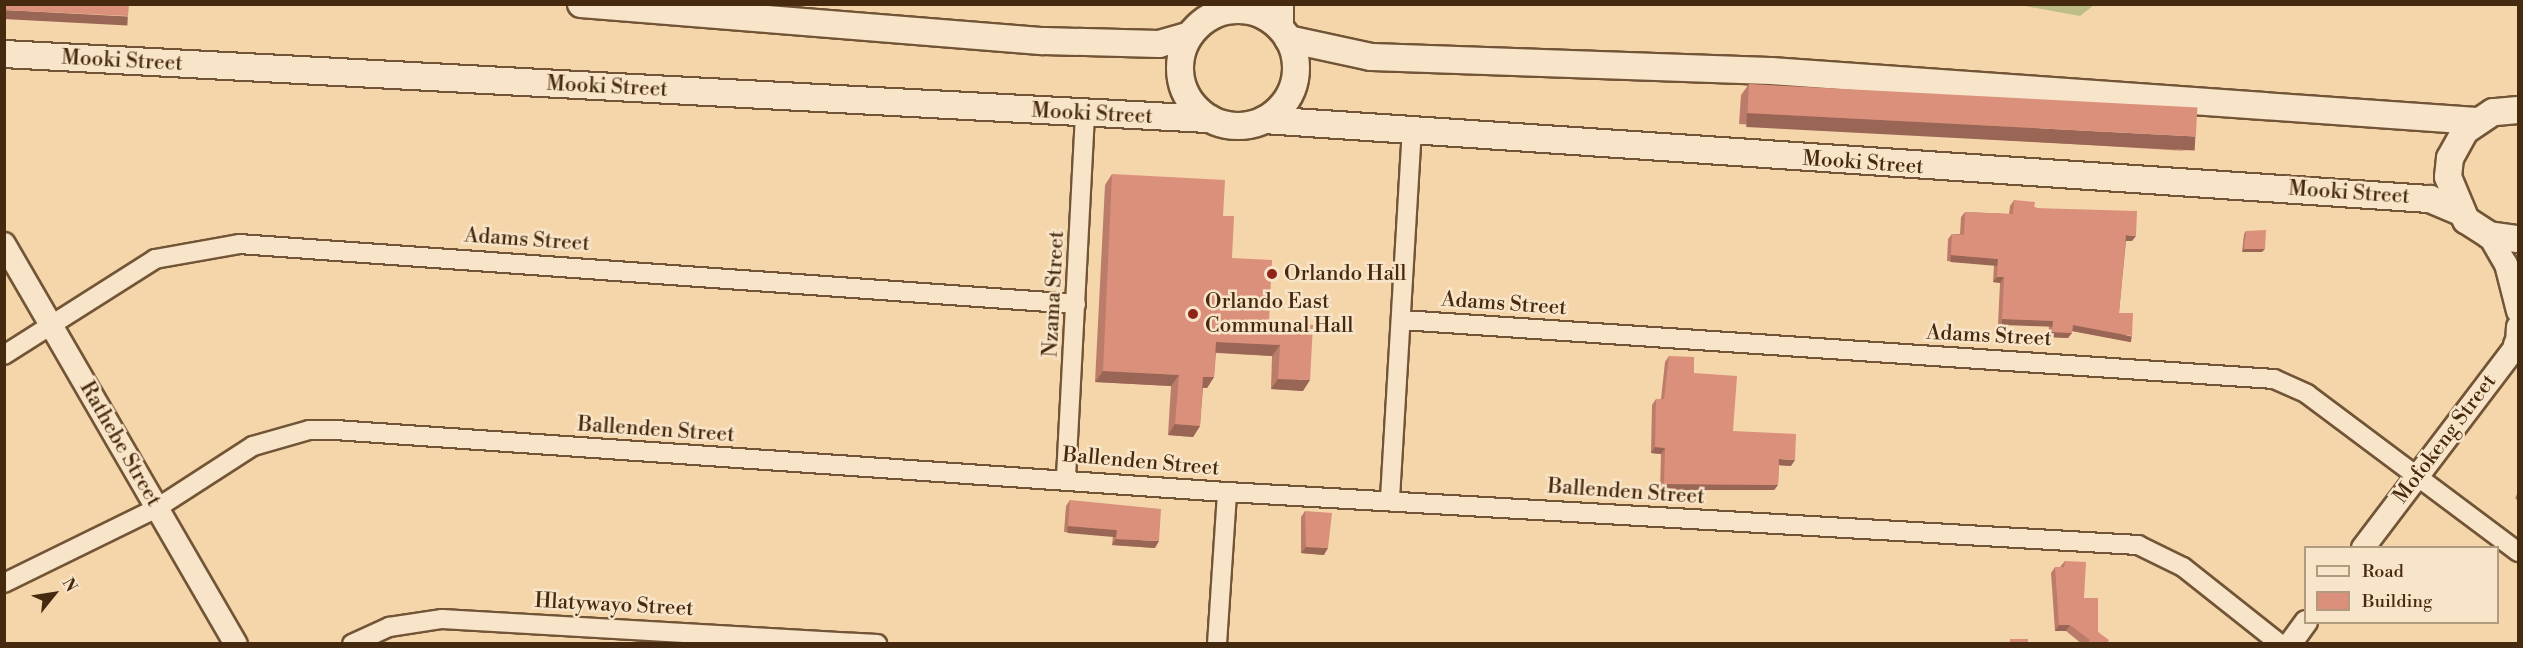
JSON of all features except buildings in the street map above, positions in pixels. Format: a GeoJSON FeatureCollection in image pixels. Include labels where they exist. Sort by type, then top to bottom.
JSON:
{"type":"FeatureCollection","features":[{"type":"Feature","properties":{"kind":"main road"},"geometry":{"type":"LineString","coordinates":[[581,4],[1044,41],[1159,44],[1190,35],[1225,8],[1255,12],[1285,35],[1371,57],[1771,71],[2476,121],[2518,110]]}},
{"type":"Feature","properties":{"kind":"main road"},"geometry":{"type":"LineString","coordinates":[[1190,35],[1180,75],[1189,100],[1210,119],[1228,124],[1264,120],[1280,109],[1294,82],[1285,35]]}},
{"type":"Feature","properties":{"kind":"main road","name":"Mooki Street"},"geometry":{"type":"LineString","coordinates":[[4,54],[1210,119]]}},
{"type":"Feature","properties":{"kind":"main road","name":"Mooki Street"},"geometry":{"type":"LineString","coordinates":[[1264,120],[2430,199],[2460,212],[2489,235]]}},
{"type":"Feature","properties":{"kind":"main road"},"geometry":{"type":"LineString","coordinates":[[2460,212],[2448,166],[2456,143],[2476,121]]}},
{"type":"Feature","properties":{"kind":"main road"},"geometry":{"type":"LineString","coordinates":[[2489,235],[2518,239]]}},
{"type":"Feature","properties":{"kind":"street"},"geometry":{"type":"LineString","coordinates":[[1282,4],[1285,35]]}},
{"type":"Feature","properties":{"kind":"street","name":"Nzama Street"},"geometry":{"type":"LineString","coordinates":[[1066,477],[1085,114]]}},
{"type":"Feature","properties":{"kind":"street"},"geometry":{"type":"LineString","coordinates":[[1390,498],[1412,131]]}},
{"type":"Feature","properties":{"kind":"street"},"geometry":{"type":"LineString","coordinates":[[2489,235],[2506,264],[2518,311]]}},
{"type":"Feature","properties":{"kind":"street","name":"Rathebe Street"},"geometry":{"type":"LineString","coordinates":[[4,244],[236,644]]}},
{"type":"Feature","properties":{"kind":"street","name":"Adams Street"},"geometry":{"type":"LineString","coordinates":[[4,356],[155,259],[239,244],[1076,304]]}},
{"type":"Feature","properties":{"kind":"street","name":"Adams Street"},"geometry":{"type":"LineString","coordinates":[[1402,320],[2274,380],[2307,394],[2518,552]]}},
{"type":"Feature","properties":{"kind":"street","name":"Mofokeng Street"},"geometry":{"type":"LineString","coordinates":[[2364,546],[2518,338]]}},
{"type":"Feature","properties":{"kind":"street","name":"Ballenden Street"},"geometry":{"type":"LineString","coordinates":[[4,583],[158,508],[253,446],[309,430],[1066,477],[1227,492],[1390,498],[2138,545],[2183,567],[2280,644]]}},
{"type":"Feature","properties":{"kind":"street"},"geometry":{"type":"LineString","coordinates":[[1217,644],[1227,492]]}},
{"type":"Feature","properties":{"kind":"street","name":"Hlatywayo Street"},"geometry":{"type":"LineString","coordinates":[[352,644],[390,627],[442,619],[877,644]]}},
{"type":"Feature","properties":{"kind":"street"},"geometry":{"type":"LineString","coordinates":[[2290,644],[2305,624]]}},
{"type":"Feature","properties":{"kind":"green space"},"geometry":{"type":"Polygon","coordinates":[[[2019,5],[2094,5],[2080,16],[2019,5]]]}},
{"type":"Feature","properties":{"kind":"place","name":"Orlando Hall"},"geometry":{"type":"Point","coordinates":[1272,274]}},
{"type":"Feature","properties":{"kind":"place","name":"Orlando East Communal Hall"},"geometry":{"type":"Point","coordinates":[1193,314]}}]}
